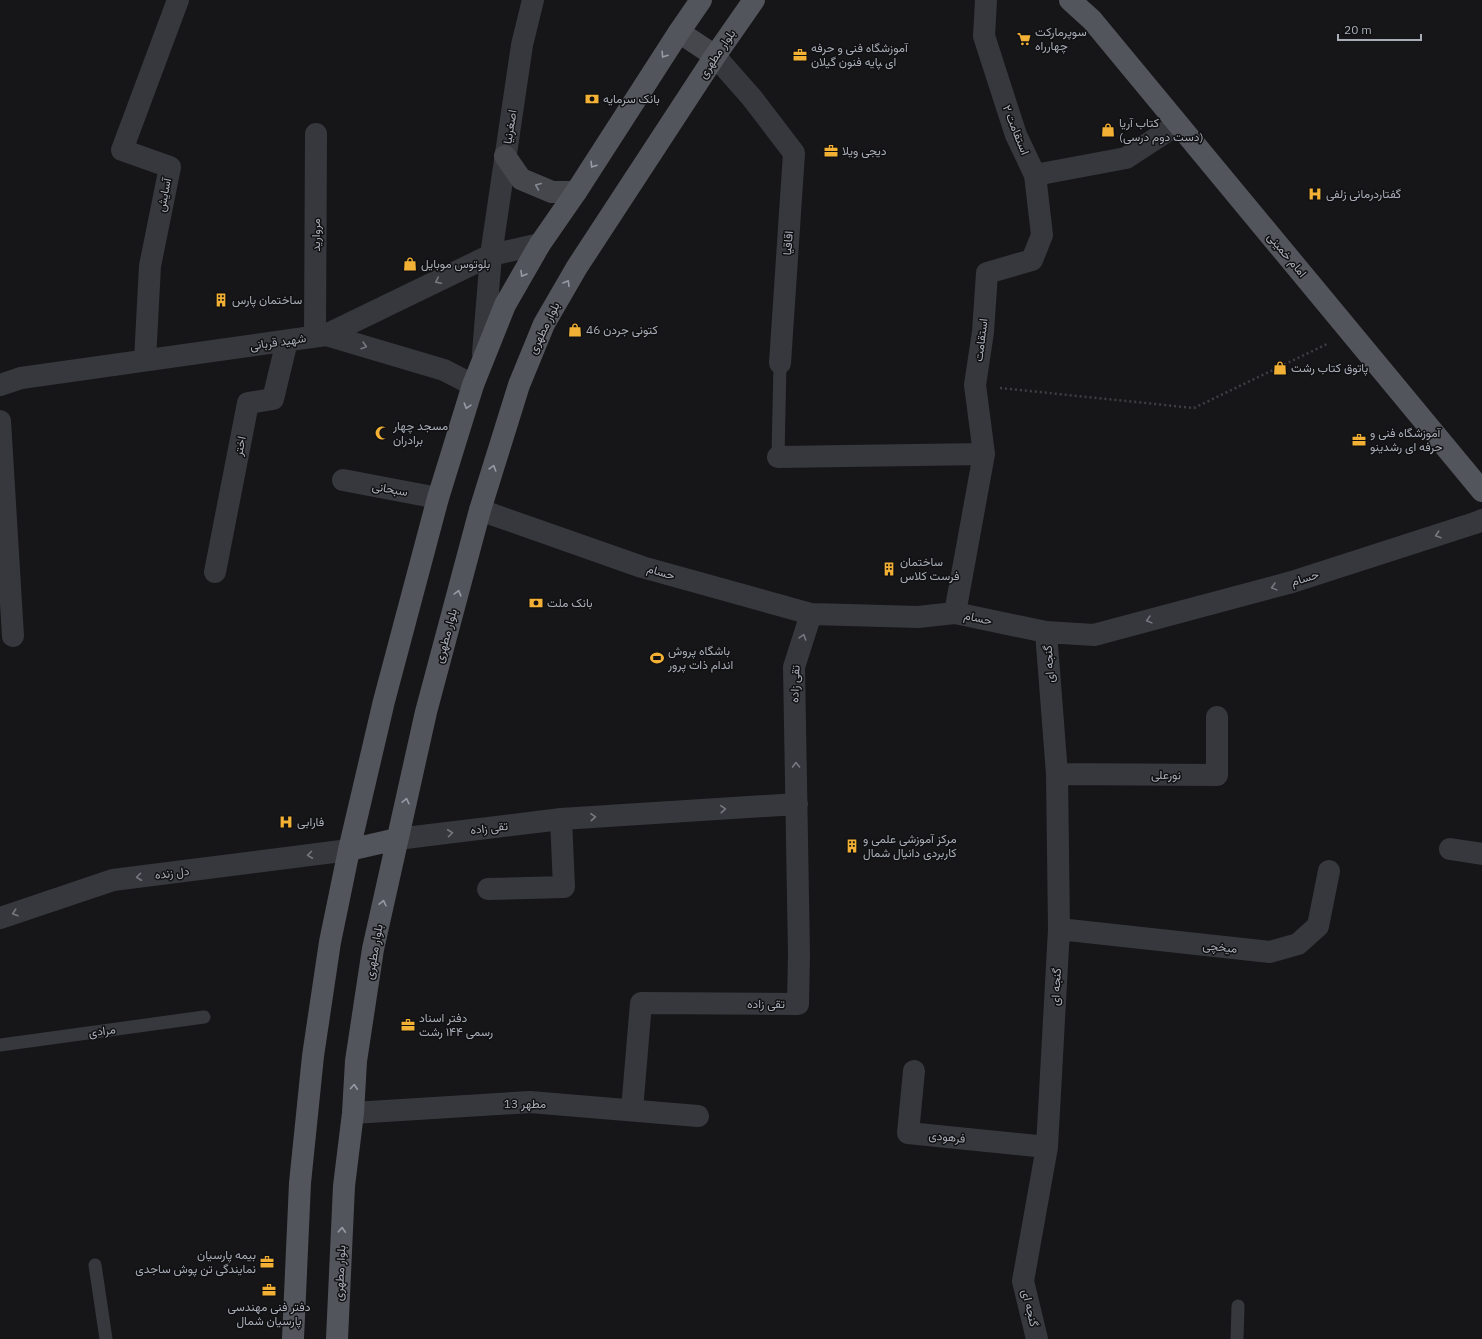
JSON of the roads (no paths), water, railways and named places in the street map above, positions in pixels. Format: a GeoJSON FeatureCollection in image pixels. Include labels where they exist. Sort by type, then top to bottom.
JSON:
{"type":"FeatureCollection","features":[{"type":"Feature","properties":{"kind":"main road"},"geometry":{"type":"LineString","coordinates":[[293,1339],[300,1183],[313,1056],[330,942],[349,850],[384,701],[438,498],[473,385],[505,305],[540,244],[576,192],[679,32],[702,0]]}},
{"type":"Feature","properties":{"kind":"main road","name":"بلوار مطهری"},"geometry":{"type":"LineString","coordinates":[[337,1339],[344,1186],[353,1113],[356,1061],[373,949],[426,712],[480,510],[518,385],[544,324],[577,267],[715,56],[754,0]]}},
{"type":"Feature","properties":{"kind":"main road","name":"امام خمینی"},"geometry":{"type":"LineString","coordinates":[[1070,0],[1092,20],[1482,491]]}},
{"type":"Feature","properties":{"kind":"main road","name":"امام خمینی"},"geometry":{"type":"LineString","coordinates":[[1083,0],[1092,20]]}},
{"type":"Feature","properties":{"kind":"main road"},"geometry":{"type":"LineString","coordinates":[[679,32],[715,56]]}},
{"type":"Feature","properties":{"kind":"main road"},"geometry":{"type":"LineString","coordinates":[[505,156],[521,179],[552,192],[576,192]]}},
{"type":"Feature","properties":{"kind":"main road"},"geometry":{"type":"LineString","coordinates":[[349,850],[397,839]]}},
{"type":"Feature","properties":{"kind":"street","name":"آسایش"},"geometry":{"type":"LineString","coordinates":[[145,360],[150,266],[170,167],[122,150],[178,0]]}},
{"type":"Feature","properties":{"kind":"street","name":"اصغرنیا"},"geometry":{"type":"LineString","coordinates":[[482,362],[491,255],[522,45],[532,0]]}},
{"type":"Feature","properties":{"kind":"street","name":"استقامت ۲"},"geometry":{"type":"LineString","coordinates":[[986,0],[984,36],[1016,135],[1035,175],[1042,236],[1032,260]]}},
{"type":"Feature","properties":{"kind":"street","name":"اقاقیا"},"geometry":{"type":"LineString","coordinates":[[715,56],[752,98],[794,154],[780,363]]}},
{"type":"Feature","properties":{"kind":"street"},"geometry":{"type":"LineString","coordinates":[[1035,175],[1126,158],[1178,124]]}},
{"type":"Feature","properties":{"kind":"street","name":"مروارید"},"geometry":{"type":"LineString","coordinates":[[316,134],[321,336]]}},
{"type":"Feature","properties":{"kind":"street","name":"شهید قربانی"},"geometry":{"type":"LineString","coordinates":[[0,385],[21,378],[321,336],[491,255],[540,244]]}},
{"type":"Feature","properties":{"kind":"street","name":"استقامت"},"geometry":{"type":"LineString","coordinates":[[955,613],[984,454],[975,385],[983,332],[987,273],[1032,260]]}},
{"type":"Feature","properties":{"kind":"street"},"geometry":{"type":"LineString","coordinates":[[321,336],[444,370],[473,385]]}},
{"type":"Feature","properties":{"kind":"street","name":"اختر"},"geometry":{"type":"LineString","coordinates":[[215,572],[248,403],[273,399],[287,341]]}},
{"type":"Feature","properties":{"kind":"street"},"geometry":{"type":"LineString","coordinates":[[0,421],[13,636]]}},
{"type":"Feature","properties":{"kind":"street"},"geometry":{"type":"LineString","coordinates":[[778,457],[984,454]]}},
{"type":"Feature","properties":{"kind":"street","name":"سبحانی"},"geometry":{"type":"LineString","coordinates":[[343,480],[438,498]]}},
{"type":"Feature","properties":{"kind":"street","name":"حسام"},"geometry":{"type":"LineString","coordinates":[[480,510],[642,568],[811,614],[918,617],[955,613],[1046,632],[1094,635],[1292,582],[1479,521]]}},
{"type":"Feature","properties":{"kind":"street","name":"تقی زاده"},"geometry":{"type":"LineString","coordinates":[[632,1110],[641,1003],[798,1004],[797,804],[794,667],[811,614]]}},
{"type":"Feature","properties":{"kind":"street","name":"گنجه ای"},"geometry":{"type":"LineString","coordinates":[[1037,1339],[1023,1281],[1047,1147],[1059,929],[1057,774],[1046,632]]}},
{"type":"Feature","properties":{"kind":"street","name":"نورعلی"},"geometry":{"type":"LineString","coordinates":[[1057,774],[1217,775],[1217,717]]}},
{"type":"Feature","properties":{"kind":"street","name":"تقی زاده"},"geometry":{"type":"LineString","coordinates":[[397,839],[561,819],[797,804]]}},
{"type":"Feature","properties":{"kind":"street"},"geometry":{"type":"LineString","coordinates":[[488,889],[564,886],[561,819]]}},
{"type":"Feature","properties":{"kind":"street"},"geometry":{"type":"LineString","coordinates":[[1450,849],[1482,854]]}},
{"type":"Feature","properties":{"kind":"street","name":"دل زنده"},"geometry":{"type":"LineString","coordinates":[[0,918],[113,880],[349,850]]}},
{"type":"Feature","properties":{"kind":"street","name":"میخچی"},"geometry":{"type":"LineString","coordinates":[[1059,929],[1270,952],[1298,944],[1318,926],[1329,871]]}},
{"type":"Feature","properties":{"kind":"street","name":"فرهودی"},"geometry":{"type":"LineString","coordinates":[[914,1071],[908,1133],[1047,1147]]}},
{"type":"Feature","properties":{"kind":"street","name":"مطهر 13"},"geometry":{"type":"LineString","coordinates":[[353,1113],[530,1102],[698,1116]]}},
{"type":"Feature","properties":{"kind":"lane","name":"اقاقیا"},"geometry":{"type":"LineString","coordinates":[[778,457],[780,363]]}},
{"type":"Feature","properties":{"kind":"lane","name":"مرادی"},"geometry":{"type":"LineString","coordinates":[[0,1045],[204,1017]]}},
{"type":"Feature","properties":{"kind":"lane"},"geometry":{"type":"LineString","coordinates":[[95,1264],[106,1339]]}},
{"type":"Feature","properties":{"kind":"lane"},"geometry":{"type":"LineString","coordinates":[[1237,1339],[1238,1306]]}},
{"type":"Feature","properties":{"kind":"place","name":"سوپرمارکت چهارراه"},"geometry":{"type":"Point","coordinates":[1024,39]}},
{"type":"Feature","properties":{"kind":"place","name":"آموزشگاه فنی و حرفه ای ‍پایه فنون گیلان"},"geometry":{"type":"Point","coordinates":[800,55]}},
{"type":"Feature","properties":{"kind":"place","name":"بانک سرمایه"},"geometry":{"type":"Point","coordinates":[592,99]}},
{"type":"Feature","properties":{"kind":"place","name":"کتاب آریا (دست دوم درسی)"},"geometry":{"type":"Point","coordinates":[1108,130]}},
{"type":"Feature","properties":{"kind":"place","name":"دیجی ویلا"},"geometry":{"type":"Point","coordinates":[831,151]}},
{"type":"Feature","properties":{"kind":"place","name":"گفتاردرمانی زلفی"},"geometry":{"type":"Point","coordinates":[1315,194]}},
{"type":"Feature","properties":{"kind":"place","name":"بلوتوس موبایل"},"geometry":{"type":"Point","coordinates":[410,264]}},
{"type":"Feature","properties":{"kind":"place","name":"ساختمان پارس"},"geometry":{"type":"Point","coordinates":[221,300]}},
{"type":"Feature","properties":{"kind":"place","name":"کتونی جردن 46"},"geometry":{"type":"Point","coordinates":[575,330]}},
{"type":"Feature","properties":{"kind":"place","name":"پاتوق کتاب رشت"},"geometry":{"type":"Point","coordinates":[1280,368]}},
{"type":"Feature","properties":{"kind":"place","name":"مسجد چهار برادران"},"geometry":{"type":"Point","coordinates":[382,433]}},
{"type":"Feature","properties":{"kind":"place","name":"آموزشگاه فنی و حرفه ای رشدینو"},"geometry":{"type":"Point","coordinates":[1359,440]}},
{"type":"Feature","properties":{"kind":"place","name":"ساختمان فرست کلاس"},"geometry":{"type":"Point","coordinates":[889,569]}},
{"type":"Feature","properties":{"kind":"place","name":"بانک ملت"},"geometry":{"type":"Point","coordinates":[536,603]}},
{"type":"Feature","properties":{"kind":"place","name":"باشگاه پروش اندام ذات پرور"},"geometry":{"type":"Point","coordinates":[657,658]}},
{"type":"Feature","properties":{"kind":"place","name":"فارابی"},"geometry":{"type":"Point","coordinates":[286,822]}},
{"type":"Feature","properties":{"kind":"place","name":"مرکز آموزشی علمی و کاربردی دانیال شمال"},"geometry":{"type":"Point","coordinates":[852,846]}},
{"type":"Feature","properties":{"kind":"place","name":"دفتر اسناد رسمی ۱۴۴ رشت"},"geometry":{"type":"Point","coordinates":[408,1025]}},
{"type":"Feature","properties":{"kind":"place","name":"بیمه پارسیان نمایندگی تن پوش ساجدی"},"geometry":{"type":"Point","coordinates":[267,1262]}},
{"type":"Feature","properties":{"kind":"place","name":"دفتر فنی مهندسی پارسیان شمال"},"geometry":{"type":"Point","coordinates":[269,1290]}}]}
